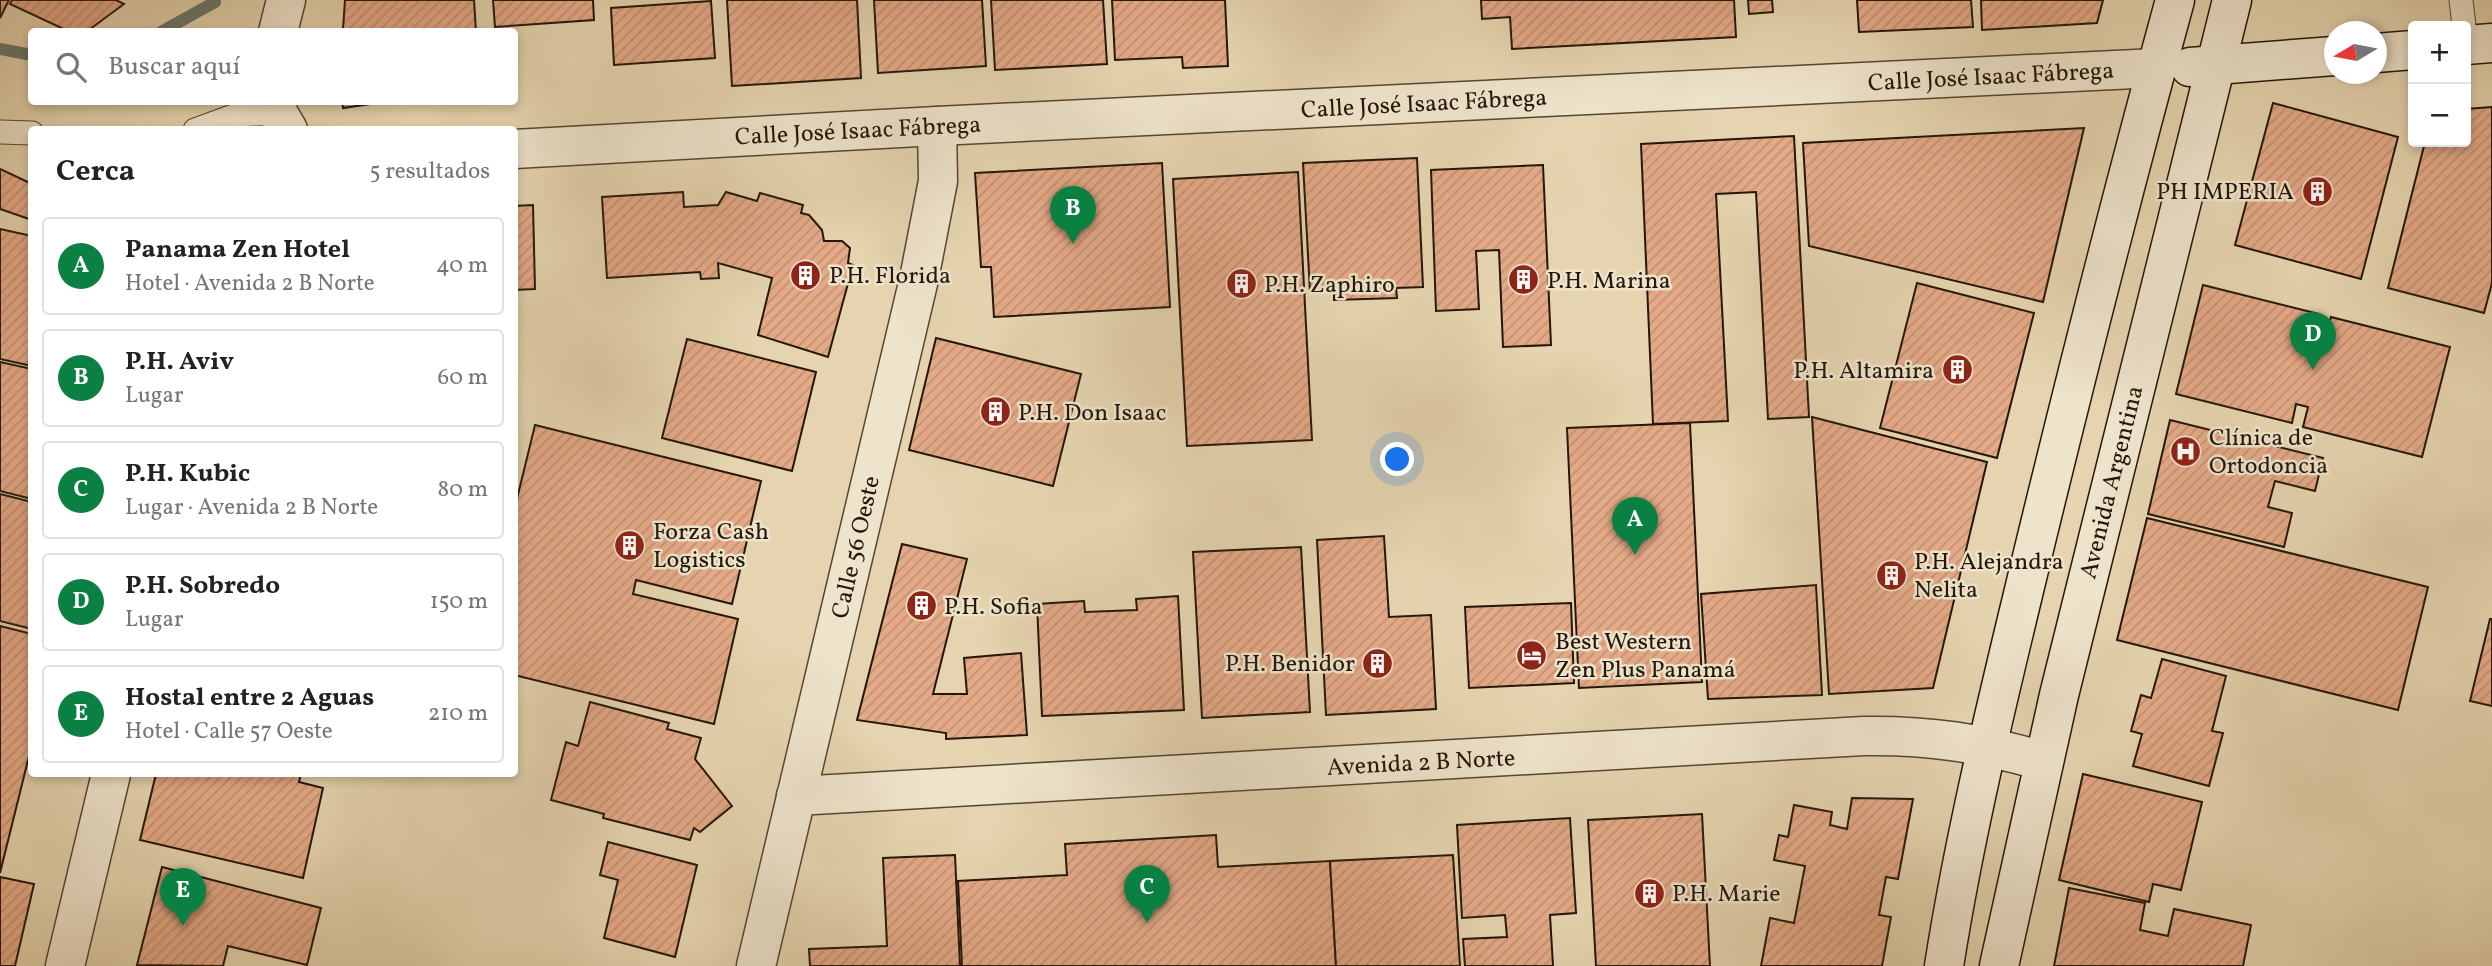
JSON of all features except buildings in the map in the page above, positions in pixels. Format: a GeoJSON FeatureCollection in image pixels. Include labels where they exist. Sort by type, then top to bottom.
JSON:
{"type":"FeatureCollection","features":[{"type":"Feature","properties":{"kind":"street"},"geometry":{"type":"LineString","coordinates":[[279,28],[286,0]]}},
{"type":"Feature","properties":{"kind":"street"},"geometry":{"type":"LineString","coordinates":[[1944,966],[1961,860],[1986,745],[2085,335],[2175,0]]}},
{"type":"Feature","properties":{"kind":"street"},"geometry":{"type":"LineString","coordinates":[[2190,0],[2213,6],[2219,0]]}},
{"type":"Feature","properties":{"kind":"street","name":"Avenida Argentina"},"geometry":{"type":"LineString","coordinates":[[1999,966],[2043,761],[2143,348],[2232,0]]}},
{"type":"Feature","properties":{"kind":"street"},"geometry":{"type":"LineString","coordinates":[[2471,44],[2492,43]]}},
{"type":"Feature","properties":{"kind":"street"},"geometry":{"type":"LineString","coordinates":[[2387,52],[2408,50]]}},
{"type":"Feature","properties":{"kind":"street","name":"Calle José Isaac Fábrega"},"geometry":{"type":"LineString","coordinates":[[518,149],[937,126],[2214,66],[2324,57]]}},
{"type":"Feature","properties":{"kind":"street","name":"Calle 56 Oeste"},"geometry":{"type":"LineString","coordinates":[[756,966],[919,279],[938,181],[937,126]]}},
{"type":"Feature","properties":{"kind":"street"},"geometry":{"type":"LineString","coordinates":[[2085,335],[2143,348]]}},
{"type":"Feature","properties":{"kind":"street","name":"Avenida 2 B Norte"},"geometry":{"type":"LineString","coordinates":[[796,796],[1864,736],[1921,735],[1986,745],[2043,761]]}},
{"type":"Feature","properties":{"kind":"street"},"geometry":{"type":"LineString","coordinates":[[65,966],[110,777]]}},
{"type":"Feature","properties":{"kind":"lane"},"geometry":{"type":"LineString","coordinates":[[2461,0],[2463,21]]}},
{"type":"Feature","properties":{"kind":"lane"},"geometry":{"type":"LineString","coordinates":[[205,126],[236,114],[281,115]]}},
{"type":"Feature","properties":{"kind":"lane"},"geometry":{"type":"LineString","coordinates":[[0,132],[28,133]]}},
{"type":"Feature","properties":{"kind":"waterway"},"geometry":{"type":"LineString","coordinates":[[168,28],[215,2]]}},
{"type":"Feature","properties":{"kind":"waterway"},"geometry":{"type":"LineString","coordinates":[[0,49],[28,54]]}},
{"type":"Feature","properties":{"kind":"place","name":"PH IMPERIA"},"geometry":{"type":"Point","coordinates":[2317,191]}},
{"type":"Feature","properties":{"kind":"place","name":"P.H. Aviv"},"geometry":{"type":"Point","coordinates":[1073,244]}},
{"type":"Feature","properties":{"kind":"place","name":"P.H. Florida"},"geometry":{"type":"Point","coordinates":[806,275]}},
{"type":"Feature","properties":{"kind":"place","name":"P.H. Marina"},"geometry":{"type":"Point","coordinates":[1524,280]}},
{"type":"Feature","properties":{"kind":"place","name":"P.H. Zaphiro"},"geometry":{"type":"Point","coordinates":[1241,284]}},
{"type":"Feature","properties":{"kind":"place","name":"P.H. Altamira"},"geometry":{"type":"Point","coordinates":[1957,370]}},
{"type":"Feature","properties":{"kind":"place","name":"P.H. Sobredo"},"geometry":{"type":"Point","coordinates":[2313,370]}},
{"type":"Feature","properties":{"kind":"place","name":"P.H. Don Isaac"},"geometry":{"type":"Point","coordinates":[995,412]}},
{"type":"Feature","properties":{"kind":"place","name":"Clínica de Ortodoncia"},"geometry":{"type":"Point","coordinates":[2186,451]}},
{"type":"Feature","properties":{"kind":"place","name":"Forza Cash Logistics"},"geometry":{"type":"Point","coordinates":[630,545]}},
{"type":"Feature","properties":{"kind":"place","name":"Panama Zen Hotel"},"geometry":{"type":"Point","coordinates":[1635,555]}},
{"type":"Feature","properties":{"kind":"place","name":"P.H. Alejandra Nelita"},"geometry":{"type":"Point","coordinates":[1891,575]}},
{"type":"Feature","properties":{"kind":"place","name":"P.H. Sofia"},"geometry":{"type":"Point","coordinates":[921,606]}},
{"type":"Feature","properties":{"kind":"place","name":"Best Western Zen Plus Panamá"},"geometry":{"type":"Point","coordinates":[1532,655]}},
{"type":"Feature","properties":{"kind":"place","name":"P.H. Benidor"},"geometry":{"type":"Point","coordinates":[1378,663]}},
{"type":"Feature","properties":{"kind":"place","name":"P.H. Marie"},"geometry":{"type":"Point","coordinates":[1649,893]}},
{"type":"Feature","properties":{"kind":"place","name":"P.H. Kubic"},"geometry":{"type":"Point","coordinates":[1147,923]}},
{"type":"Feature","properties":{"kind":"place","name":"Hostal entre 2 Aguas"},"geometry":{"type":"Point","coordinates":[183,926]}}]}
